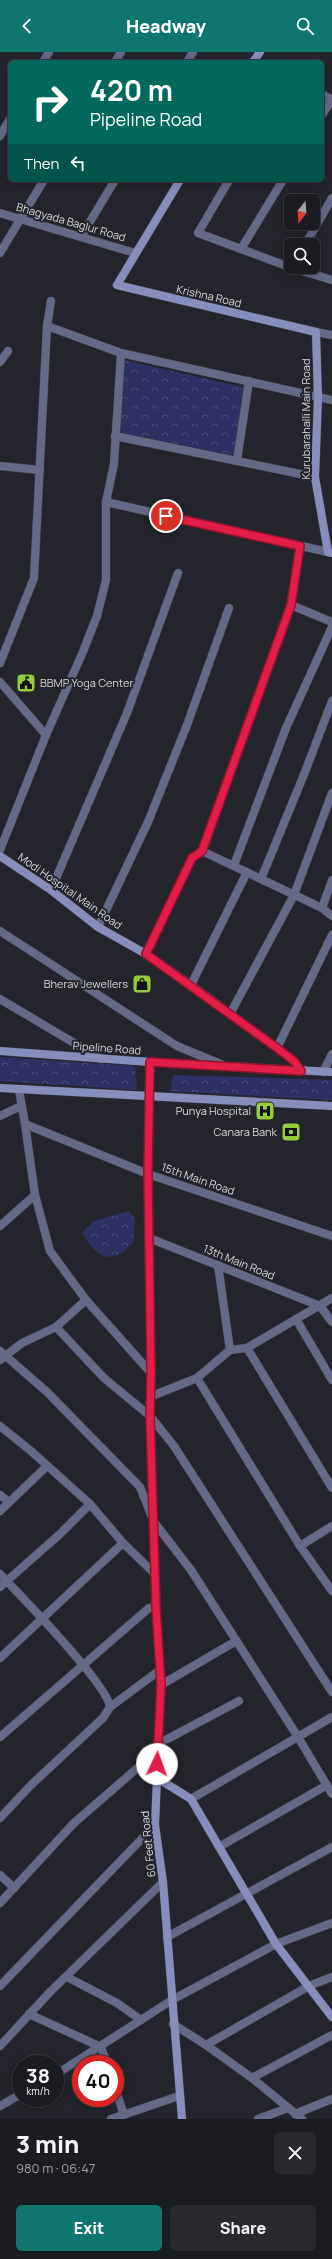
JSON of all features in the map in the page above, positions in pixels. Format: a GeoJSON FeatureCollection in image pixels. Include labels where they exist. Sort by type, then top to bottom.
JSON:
{"type":"FeatureCollection","features":[{"type":"Feature","properties":{"kind":"street"},"geometry":{"type":"LineString","coordinates":[[324,112],[332,100]]}},
{"type":"Feature","properties":{"kind":"street"},"geometry":{"type":"LineString","coordinates":[[0,136],[8,122]]}},
{"type":"Feature","properties":{"kind":"street"},"geometry":{"type":"LineString","coordinates":[[0,253],[43,182]]}},
{"type":"Feature","properties":{"kind":"street"},"geometry":{"type":"LineString","coordinates":[[82,235],[114,182]]}},
{"type":"Feature","properties":{"kind":"street"},"geometry":{"type":"LineString","coordinates":[[136,252],[179,182]]}},
{"type":"Feature","properties":{"kind":"street"},"geometry":{"type":"LineString","coordinates":[[228,182],[198,233],[284,264]]}},
{"type":"Feature","properties":{"kind":"street"},"geometry":{"type":"LineString","coordinates":[[241,249],[282,182]]}},
{"type":"Feature","properties":{"kind":"street"},"geometry":{"type":"LineString","coordinates":[[309,238],[332,198]]}},
{"type":"Feature","properties":{"kind":"street","name":"Bhagyada Baglur Road"},"geometry":{"type":"LineString","coordinates":[[0,213],[21,220],[82,235],[136,252]]}},
{"type":"Feature","properties":{"kind":"street","name":"Krishna Road"},"geometry":{"type":"LineString","coordinates":[[136,252],[117,285],[332,335]]}},
{"type":"Feature","properties":{"kind":"street"},"geometry":{"type":"LineString","coordinates":[[314,274],[332,280]]}},
{"type":"Feature","properties":{"kind":"street"},"geometry":{"type":"LineString","coordinates":[[0,663],[34,578],[47,326],[51,301]]}},
{"type":"Feature","properties":{"kind":"street"},"geometry":{"type":"LineString","coordinates":[[47,326],[121,353],[332,400]]}},
{"type":"Feature","properties":{"kind":"street","name":"Kurubarahalli Main Road"},"geometry":{"type":"LineString","coordinates":[[316,332],[318,398],[315,477],[330,553]]}},
{"type":"Feature","properties":{"kind":"street"},"geometry":{"type":"LineString","coordinates":[[0,362],[8,351]]}},
{"type":"Feature","properties":{"kind":"street"},"geometry":{"type":"LineString","coordinates":[[0,850],[46,735],[97,616],[106,580],[106,502],[114,464],[121,353]]}},
{"type":"Feature","properties":{"kind":"street"},"geometry":{"type":"LineString","coordinates":[[237,460],[249,382]]}},
{"type":"Feature","properties":{"kind":"street"},"geometry":{"type":"LineString","coordinates":[[115,436],[315,477]]}},
{"type":"Feature","properties":{"kind":"street"},"geometry":{"type":"LineString","coordinates":[[0,466],[40,470]]}},
{"type":"Feature","properties":{"kind":"street"},"geometry":{"type":"LineString","coordinates":[[106,502],[330,553]]}},
{"type":"Feature","properties":{"kind":"street"},"geometry":{"type":"LineString","coordinates":[[146,954],[192,858],[202,851],[291,605],[300,546]]}},
{"type":"Feature","properties":{"kind":"street"},"geometry":{"type":"LineString","coordinates":[[51,890],[127,712],[178,573]]}},
{"type":"Feature","properties":{"kind":"street"},"geometry":{"type":"LineString","coordinates":[[291,605],[332,622]]}},
{"type":"Feature","properties":{"kind":"street"},"geometry":{"type":"LineString","coordinates":[[98,927],[148,822],[187,725],[229,608]]}},
{"type":"Feature","properties":{"kind":"street"},"geometry":{"type":"LineString","coordinates":[[234,865],[286,728],[332,627]]}},
{"type":"Feature","properties":{"kind":"street"},"geometry":{"type":"LineString","coordinates":[[0,682],[46,735]]}},
{"type":"Feature","properties":{"kind":"street"},"geometry":{"type":"LineString","coordinates":[[261,879],[305,772],[332,701]]}},
{"type":"Feature","properties":{"kind":"street"},"geometry":{"type":"LineString","coordinates":[[230,1014],[294,895],[332,793]]}},
{"type":"Feature","properties":{"kind":"street"},"geometry":{"type":"LineString","coordinates":[[202,851],[322,908],[332,916]]}},
{"type":"Feature","properties":{"kind":"street","name":"Modi Hospital Main Road"},"geometry":{"type":"LineString","coordinates":[[0,856],[51,890],[98,927],[146,954],[191,985],[294,1061],[301,1071]]}},
{"type":"Feature","properties":{"kind":"street"},"geometry":{"type":"LineString","coordinates":[[191,985],[247,872]]}},
{"type":"Feature","properties":{"kind":"street"},"geometry":{"type":"LineString","coordinates":[[322,908],[332,880]]}},
{"type":"Feature","properties":{"kind":"street"},"geometry":{"type":"LineString","coordinates":[[0,931],[177,1046],[224,1066]]}},
{"type":"Feature","properties":{"kind":"street"},"geometry":{"type":"LineString","coordinates":[[277,1048],[332,935]]}},
{"type":"Feature","properties":{"kind":"street"},"geometry":{"type":"LineString","coordinates":[[0,999],[101,1059]]}},
{"type":"Feature","properties":{"kind":"street","name":"Pipeline Road"},"geometry":{"type":"LineString","coordinates":[[0,1051],[101,1059],[332,1072]]}},
{"type":"Feature","properties":{"kind":"street"},"geometry":{"type":"LineString","coordinates":[[323,1072],[332,1054]]}},
{"type":"Feature","properties":{"kind":"street","name":"60 Feet Road"},"geometry":{"type":"LineString","coordinates":[[150,1062],[148,1174],[152,1396],[150,1416],[156,1607],[161,1685],[155,1825],[163,1882],[173,2024],[182,2119]]}},
{"type":"Feature","properties":{"kind":"street"},"geometry":{"type":"LineString","coordinates":[[0,1088],[332,1106]]}},
{"type":"Feature","properties":{"kind":"street"},"geometry":{"type":"LineString","coordinates":[[19,1090],[26,1124],[35,1195],[50,1251],[86,1300],[151,1373]]}},
{"type":"Feature","properties":{"kind":"street"},"geometry":{"type":"LineString","coordinates":[[0,1116],[22,1106]]}},
{"type":"Feature","properties":{"kind":"street","name":"15th Main Road"},"geometry":{"type":"LineString","coordinates":[[26,1124],[148,1174],[332,1236]]}},
{"type":"Feature","properties":{"kind":"street"},"geometry":{"type":"LineString","coordinates":[[0,1226],[35,1195]]}},
{"type":"Feature","properties":{"kind":"street","name":"13th Main Road"},"geometry":{"type":"LineString","coordinates":[[149,1238],[320,1306]]}},
{"type":"Feature","properties":{"kind":"street"},"geometry":{"type":"LineString","coordinates":[[218,1266],[230,1350]]}},
{"type":"Feature","properties":{"kind":"street"},"geometry":{"type":"LineString","coordinates":[[152,1396],[182,1386],[197,1378],[230,1350],[247,1348],[332,1298]]}},
{"type":"Feature","properties":{"kind":"street"},"geometry":{"type":"LineString","coordinates":[[86,1300],[56,1327],[22,1343],[2,1356],[47,1392],[140,1487],[154,1522],[191,1570],[298,1737],[332,1794]]}},
{"type":"Feature","properties":{"kind":"street"},"geometry":{"type":"LineString","coordinates":[[320,1306],[332,1322]]}},
{"type":"Feature","properties":{"kind":"street"},"geometry":{"type":"LineString","coordinates":[[296,1320],[332,1380]]}},
{"type":"Feature","properties":{"kind":"street"},"geometry":{"type":"LineString","coordinates":[[56,1327],[104,1378],[150,1416],[174,1446],[332,1692]]}},
{"type":"Feature","properties":{"kind":"street"},"geometry":{"type":"LineString","coordinates":[[247,1348],[332,1488]]}},
{"type":"Feature","properties":{"kind":"street"},"geometry":{"type":"LineString","coordinates":[[197,1378],[300,1546],[332,1591]]}},
{"type":"Feature","properties":{"kind":"street"},"geometry":{"type":"LineString","coordinates":[[0,1426],[90,1504],[123,1543],[155,1574]]}},
{"type":"Feature","properties":{"kind":"street"},"geometry":{"type":"LineString","coordinates":[[0,1510],[47,1466]]}},
{"type":"Feature","properties":{"kind":"street"},"geometry":{"type":"LineString","coordinates":[[0,1495],[9,1502]]}},
{"type":"Feature","properties":{"kind":"street"},"geometry":{"type":"LineString","coordinates":[[0,1587],[6,1580],[60,1534],[90,1504]]}},
{"type":"Feature","properties":{"kind":"street"},"geometry":{"type":"LineString","coordinates":[[300,1546],[332,1526]]}},
{"type":"Feature","properties":{"kind":"street"},"geometry":{"type":"LineString","coordinates":[[0,1658],[123,1543]]}},
{"type":"Feature","properties":{"kind":"street"},"geometry":{"type":"LineString","coordinates":[[0,1574],[83,1665],[110,1700],[110,1707]]}},
{"type":"Feature","properties":{"kind":"street"},"geometry":{"type":"LineString","coordinates":[[0,1737],[149,1608],[156,1607]]}},
{"type":"Feature","properties":{"kind":"street"},"geometry":{"type":"LineString","coordinates":[[161,1685],[236,1641]]}},
{"type":"Feature","properties":{"kind":"street"},"geometry":{"type":"LineString","coordinates":[[0,1818],[31,1785],[103,1718],[110,1707],[160,1670]]}},
{"type":"Feature","properties":{"kind":"street"},"geometry":{"type":"LineString","coordinates":[[0,1903],[74,1823],[158,1748],[239,1702]]}},
{"type":"Feature","properties":{"kind":"street"},"geometry":{"type":"LineString","coordinates":[[190,1799],[332,1717]]}},
{"type":"Feature","properties":{"kind":"street"},"geometry":{"type":"LineString","coordinates":[[157,1778],[190,1799],[276,1944],[332,2017]]}},
{"type":"Feature","properties":{"kind":"street"},"geometry":{"type":"LineString","coordinates":[[219,1847],[327,1785]]}},
{"type":"Feature","properties":{"kind":"street"},"geometry":{"type":"LineString","coordinates":[[0,1986],[155,1825]]}},
{"type":"Feature","properties":{"kind":"street"},"geometry":{"type":"LineString","coordinates":[[167,1937],[332,1847]]}},
{"type":"Feature","properties":{"kind":"street"},"geometry":{"type":"LineString","coordinates":[[0,1875],[14,1888]]}},
{"type":"Feature","properties":{"kind":"street"},"geometry":{"type":"LineString","coordinates":[[0,2046],[30,2014],[163,1882]]}},
{"type":"Feature","properties":{"kind":"street"},"geometry":{"type":"LineString","coordinates":[[64,2070],[172,2000],[276,1944],[332,1923]]}},
{"type":"Feature","properties":{"kind":"street"},"geometry":{"type":"LineString","coordinates":[[67,1977],[117,2003],[141,2020]]}},
{"type":"Feature","properties":{"kind":"street"},"geometry":{"type":"LineString","coordinates":[[206,2045],[309,1986],[332,1977]]}},
{"type":"Feature","properties":{"kind":"street"},"geometry":{"type":"LineString","coordinates":[[30,2014],[101,2047],[104,2055]]}},
{"type":"Feature","properties":{"kind":"street"},"geometry":{"type":"LineString","coordinates":[[173,2024],[206,2045],[252,2078],[299,2116],[332,2099]]}},
{"type":"Feature","properties":{"kind":"street"},"geometry":{"type":"LineString","coordinates":[[252,2078],[332,2035]]}},
{"type":"Feature","properties":{"kind":"street"},"geometry":{"type":"LineString","coordinates":[[111,2119],[179,2096]]}},
{"type":"Feature","properties":{"kind":"street"},"geometry":{"type":"LineString","coordinates":[[0,2106],[12,2099]]}},
{"type":"Feature","properties":{"kind":"street"},"geometry":{"type":"LineString","coordinates":[[122,2107],[124,2114]]}},
{"type":"Feature","properties":{"kind":"street"},"geometry":{"type":"LineString","coordinates":[[258,2119],[288,2108]]}},
{"type":"Feature","properties":{"kind":"green space"},"geometry":{"type":"Polygon","coordinates":[[[124,360],[247,388],[236,456],[118,432],[124,360]]]}},
{"type":"Feature","properties":{"kind":"green space"},"geometry":{"type":"Polygon","coordinates":[[[0,1057],[135,1066],[137,1090],[0,1081],[0,1057]]]}},
{"type":"Feature","properties":{"kind":"green space"},"geometry":{"type":"Polygon","coordinates":[[[173,1075],[332,1080],[332,1100],[170,1091],[173,1075]]]}},
{"type":"Feature","properties":{"kind":"green space"},"geometry":{"type":"Polygon","coordinates":[[[129,1211],[135,1219],[133,1243],[124,1252],[112,1257],[101,1255],[93,1248],[82,1233],[94,1221],[129,1211]]]}},
{"type":"Feature","properties":{"kind":"place","name":"BBMP Yoga Center"},"geometry":{"type":"Point","coordinates":[26,683]}},
{"type":"Feature","properties":{"kind":"place","name":"Bherav Jewellers"},"geometry":{"type":"Point","coordinates":[142,984]}},
{"type":"Feature","properties":{"kind":"place","name":"Punya Hospital"},"geometry":{"type":"Point","coordinates":[265,1111]}},
{"type":"Feature","properties":{"kind":"place","name":"Canara Bank"},"geometry":{"type":"Point","coordinates":[291,1132]}},
{"type":"Feature","properties":{"kind":"route"},"geometry":{"type":"LineString","coordinates":[[157,1764],[161,1685],[156,1607],[150,1416],[152,1396],[148,1174],[150,1062],[301,1071],[294,1061],[277,1048],[146,954],[192,858],[202,851],[291,605],[300,546],[166,516]]}}]}
